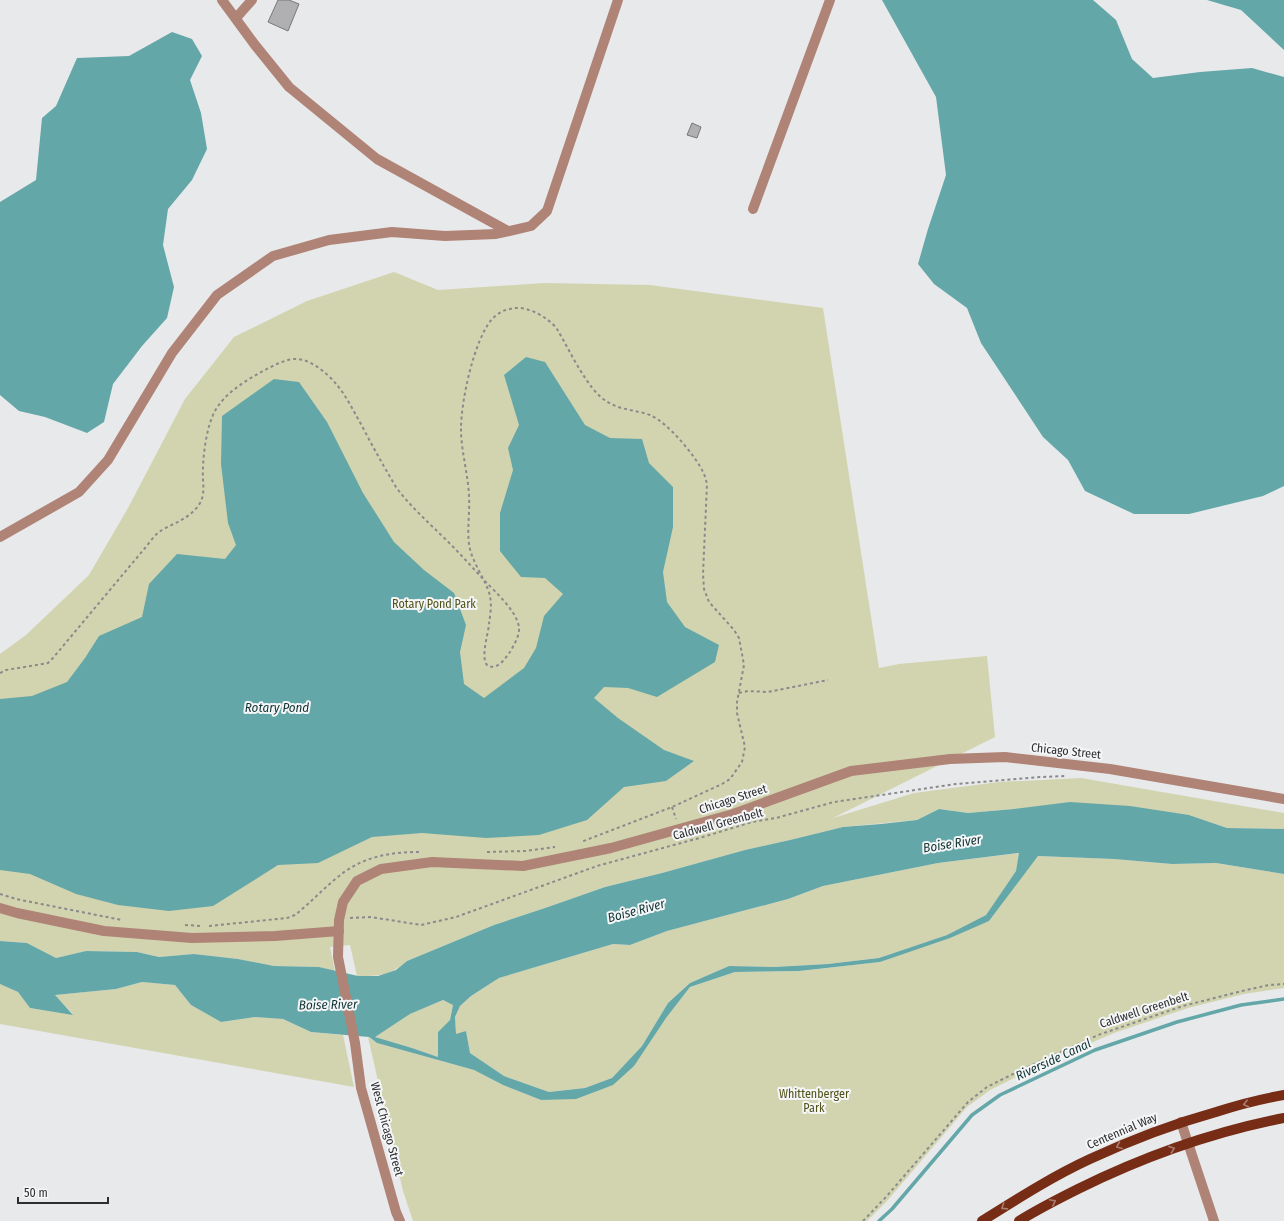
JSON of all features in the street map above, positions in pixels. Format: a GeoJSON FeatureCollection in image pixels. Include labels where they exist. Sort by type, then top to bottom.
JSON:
{"type":"FeatureCollection","features":[{"type":"Feature","properties":{"kind":"main road","name":"Centennial Way"},"geometry":{"type":"LineString","coordinates":[[982,1221],[1025,1194],[1089,1159],[1144,1135],[1181,1122],[1236,1106],[1284,1096]]}},
{"type":"Feature","properties":{"kind":"main road"},"geometry":{"type":"LineString","coordinates":[[1019,1221],[1035,1210],[1101,1178],[1188,1143],[1242,1127],[1284,1118]]}},
{"type":"Feature","properties":{"kind":"street"},"geometry":{"type":"LineString","coordinates":[[222,0],[255,45],[289,87],[377,159],[508,231]]}},
{"type":"Feature","properties":{"kind":"street"},"geometry":{"type":"LineString","coordinates":[[236,18],[252,0]]}},
{"type":"Feature","properties":{"kind":"street"},"geometry":{"type":"LineString","coordinates":[[0,537],[79,492],[108,460],[172,354],[217,295],[273,256],[329,240],[392,232],[445,236],[496,234],[531,226],[547,210],[618,0]]}},
{"type":"Feature","properties":{"kind":"street"},"geometry":{"type":"LineString","coordinates":[[753,209],[830,0]]}},
{"type":"Feature","properties":{"kind":"street","name":"Chicago Street"},"geometry":{"type":"LineString","coordinates":[[355,1043],[338,957],[339,926],[344,902],[357,881],[381,869],[432,862],[524,866],[611,848],[733,814],[851,771],[950,759],[1005,758],[1110,769],[1284,799]]}},
{"type":"Feature","properties":{"kind":"street"},"geometry":{"type":"LineString","coordinates":[[0,908],[17,913],[104,931],[185,937],[275,936],[339,926]]}},
{"type":"Feature","properties":{"kind":"street","name":"West Chicago Street"},"geometry":{"type":"LineString","coordinates":[[355,1043],[361,1088],[396,1212],[400,1221]]}},
{"type":"Feature","properties":{"kind":"street"},"geometry":{"type":"LineString","coordinates":[[1181,1122],[1214,1221]]}},
{"type":"Feature","properties":{"kind":"path"},"geometry":{"type":"LineString","coordinates":[[0,673],[6,670],[48,663],[160,531],[175,524],[194,511],[203,494],[202,470],[208,429],[215,411],[227,396],[244,382],[282,362],[295,359],[304,360],[313,364],[337,385],[348,400],[388,474],[404,499],[465,558],[483,579],[499,596],[517,620],[519,628],[517,638],[512,649],[498,665],[494,667],[489,666],[484,657],[489,628],[490,597],[483,579],[471,553],[469,542],[469,494],[462,446],[461,413],[473,361],[478,345],[488,326],[493,318],[499,313],[515,308],[522,308],[543,316],[552,322],[585,377],[599,395],[613,405],[650,415],[660,420],[669,427],[698,462],[704,473],[707,484],[703,574],[704,589],[709,602],[734,630],[739,638],[744,665],[737,702],[745,746],[742,762],[730,779],[672,807],[581,842],[574,843]]}},
{"type":"Feature","properties":{"kind":"path"},"geometry":{"type":"LineString","coordinates":[[739,693],[748,691],[768,692],[828,680]]}},
{"type":"Feature","properties":{"kind":"path","name":"Caldwell Greenbelt"},"geometry":{"type":"LineString","coordinates":[[339,926],[356,917],[371,916],[421,925],[456,917],[598,866],[752,822],[776,818],[834,802],[956,784],[1040,776],[1070,776]]}},
{"type":"Feature","properties":{"kind":"path"},"geometry":{"type":"LineString","coordinates":[[487,852],[525,851],[561,846]]}},
{"type":"Feature","properties":{"kind":"path"},"geometry":{"type":"LineString","coordinates":[[184,925],[206,926],[287,918],[295,915],[342,874],[362,862],[382,855],[402,852],[422,852]]}},
{"type":"Feature","properties":{"kind":"path"},"geometry":{"type":"LineString","coordinates":[[0,894],[16,899],[123,920]]}},
{"type":"Feature","properties":{"kind":"path","name":"Caldwell Greenbelt"},"geometry":{"type":"LineString","coordinates":[[863,1221],[886,1197],[968,1102],[987,1087],[1098,1034],[1183,1006],[1242,991],[1284,984]]}},
{"type":"Feature","properties":{"kind":"green space","name":"Rotary Pond Park"},"geometry":{"type":"Polygon","coordinates":[[[394,272],[438,290],[544,283],[650,285],[823,308],[879,668],[899,664],[987,656],[995,737],[833,818],[914,793],[999,782],[1081,778],[1284,813],[1284,829],[1227,828],[1189,815],[1014,809],[968,813],[939,809],[917,820],[843,827],[745,850],[605,887],[494,925],[407,961],[395,970],[372,976],[357,976],[350,945],[330,947],[335,971],[319,967],[274,966],[238,959],[194,954],[159,957],[137,952],[86,951],[56,958],[27,943],[0,941],[0,654],[26,635],[89,575],[128,508],[185,399],[234,337],[307,301],[394,272]]]}},
{"type":"Feature","properties":{"kind":"green space"},"geometry":{"type":"Polygon","coordinates":[[[1020,853],[1016,871],[986,915],[947,935],[879,958],[828,964],[774,967],[729,966],[690,983],[668,1003],[642,1046],[612,1078],[585,1088],[549,1092],[504,1076],[470,1053],[466,1031],[456,1035],[455,1017],[460,1006],[471,996],[499,978],[613,944],[630,945],[667,931],[788,899],[823,886],[938,863],[1020,853]]]}},
{"type":"Feature","properties":{"kind":"green space","name":"Whittenberger Park"},"geometry":{"type":"Polygon","coordinates":[[[1037,856],[1114,859],[1172,864],[1216,863],[1284,874],[1284,988],[1244,994],[1188,1008],[1114,1033],[1042,1064],[990,1090],[967,1107],[887,1201],[867,1221],[413,1221],[403,1191],[368,1037],[377,1043],[474,1070],[503,1085],[541,1100],[613,1085],[690,987],[735,972],[799,971],[880,962],[989,921],[1037,856]]]}},
{"type":"Feature","properties":{"kind":"green space"},"geometry":{"type":"Polygon","coordinates":[[[142,982],[175,985],[191,1005],[221,1022],[255,1017],[283,1019],[311,1032],[343,1035],[354,1087],[0,1024],[0,984],[18,992],[30,1008],[73,1014],[54,995],[116,989],[142,982]]]}},
{"type":"Feature","properties":{"kind":"green space"},"geometry":{"type":"Polygon","coordinates":[[[443,1000],[453,1004],[450,1020],[438,1032],[438,1057],[374,1037],[410,1014],[443,1000]]]}},
{"type":"Feature","properties":{"kind":"water"},"geometry":{"type":"Polygon","coordinates":[[[882,0],[1093,0],[1116,20],[1132,59],[1153,78],[1200,72],[1252,68],[1284,77],[1284,486],[1263,496],[1189,514],[1134,514],[1085,491],[1068,460],[1043,437],[981,343],[967,308],[934,284],[918,264],[946,175],[936,97],[882,0]]]}},
{"type":"Feature","properties":{"kind":"water"},"geometry":{"type":"Polygon","coordinates":[[[1207,0],[1284,0],[1284,50],[1241,10],[1207,0]]]}},
{"type":"Feature","properties":{"kind":"water"},"geometry":{"type":"Polygon","coordinates":[[[172,32],[192,39],[202,56],[190,80],[201,113],[207,149],[192,180],[168,209],[163,245],[174,287],[167,318],[142,346],[113,384],[104,422],[87,433],[45,417],[19,411],[0,395],[0,202],[36,180],[42,118],[56,106],[77,58],[129,56],[172,32]]]}},
{"type":"Feature","properties":{"kind":"water","name":"Rotary Pond"},"geometry":{"type":"Polygon","coordinates":[[[526,357],[545,362],[585,425],[610,438],[642,439],[649,463],[673,487],[673,527],[663,572],[667,602],[685,627],[719,645],[715,662],[657,697],[628,688],[604,687],[594,698],[618,718],[664,750],[694,761],[666,781],[624,787],[587,820],[539,835],[486,838],[422,833],[372,837],[318,863],[278,865],[213,906],[169,911],[118,905],[76,894],[30,874],[0,870],[0,699],[32,696],[67,682],[99,636],[142,617],[149,584],[177,554],[225,559],[236,545],[228,523],[221,464],[222,416],[274,379],[299,382],[327,422],[363,493],[394,542],[424,570],[454,593],[466,625],[460,652],[464,684],[484,698],[524,668],[536,648],[544,616],[563,594],[545,578],[521,577],[500,551],[500,513],[513,470],[508,448],[519,425],[504,375],[526,357]]]}},
{"type":"Feature","properties":{"kind":"water","name":"Boise River"},"geometry":{"type":"Polygon","coordinates":[[[1070,802],[1130,806],[1189,815],[1227,828],[1284,829],[1284,874],[1216,863],[1172,864],[1114,859],[1038,856],[989,921],[950,938],[880,962],[799,971],[735,972],[690,987],[666,1018],[634,1066],[613,1085],[576,1099],[541,1100],[503,1085],[474,1070],[377,1043],[369,1037],[311,1032],[283,1019],[255,1017],[221,1022],[191,1005],[175,985],[142,982],[116,989],[55,995],[73,1015],[30,1008],[18,992],[0,984],[0,941],[27,943],[56,958],[86,951],[137,952],[159,957],[194,954],[238,959],[274,966],[319,967],[358,976],[378,976],[396,970],[407,961],[494,925],[605,887],[745,850],[843,827],[917,820],[939,809],[968,813],[1070,802]],[[1019,853],[938,863],[823,886],[788,899],[667,931],[630,945],[613,944],[499,978],[471,996],[460,1006],[455,1017],[456,1034],[466,1031],[470,1053],[504,1076],[549,1092],[585,1088],[612,1078],[642,1046],[668,1003],[690,983],[729,966],[774,967],[828,964],[879,958],[947,935],[986,915],[1016,871],[1019,853]],[[443,1000],[410,1014],[375,1037],[438,1057],[438,1032],[450,1020],[453,1005],[443,1000]]]}},
{"type":"Feature","properties":{"kind":"building"},"geometry":{"type":"Polygon","coordinates":[[[278,0],[289,0],[299,4],[288,31],[268,22],[278,0]]]}},
{"type":"Feature","properties":{"kind":"building"},"geometry":{"type":"Polygon","coordinates":[[[692,123],[701,127],[697,138],[687,135],[692,123]]]}},
{"type":"Feature","properties":{"kind":"waterway","name":"Riverside Canal"},"geometry":{"type":"LineString","coordinates":[[879,1221],[892,1209],[972,1115],[1000,1095],[1095,1050],[1177,1022],[1241,1005],[1284,999]]}}]}
